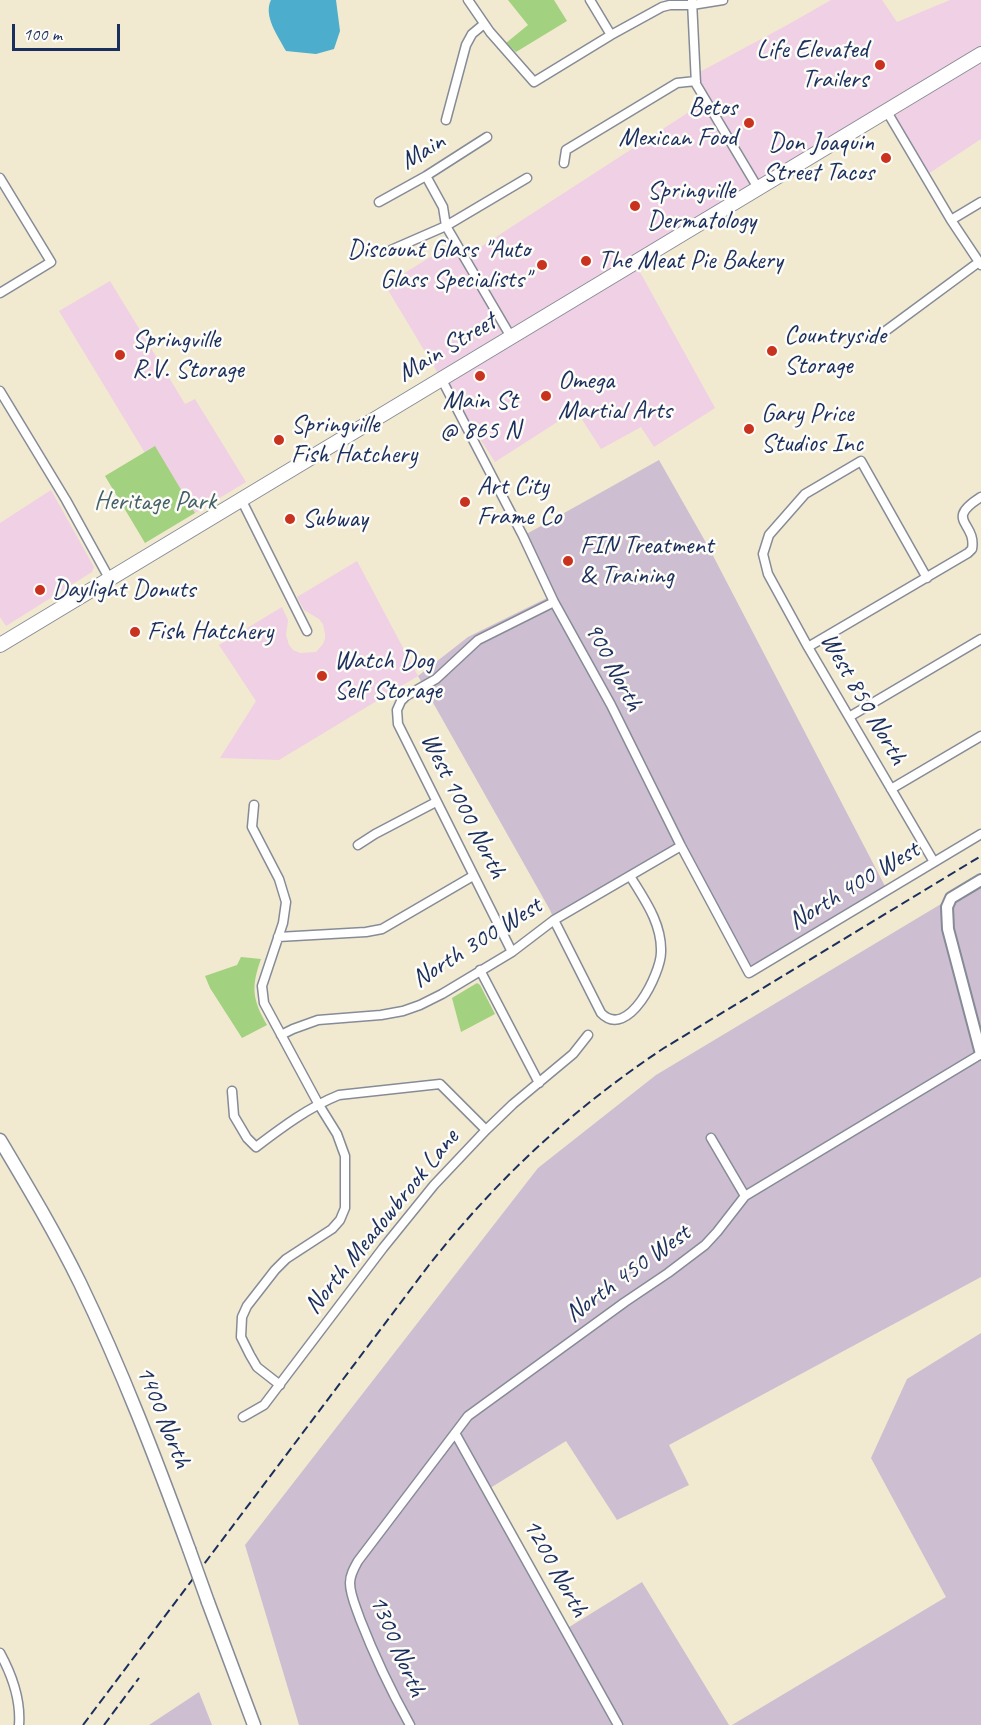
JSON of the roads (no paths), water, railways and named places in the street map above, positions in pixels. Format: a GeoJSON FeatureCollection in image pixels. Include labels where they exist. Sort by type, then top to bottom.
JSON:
{"type":"FeatureCollection","features":[{"type":"Feature","properties":{"kind":"main road","name":"Main Street"},"geometry":{"type":"LineString","coordinates":[[0,645],[981,54]]}},
{"type":"Feature","properties":{"kind":"main road","name":"1400 North"},"geometry":{"type":"LineString","coordinates":[[0,1140],[36,1200],[105,1335],[145,1431],[254,1725]]}},
{"type":"Feature","properties":{"kind":"street"},"geometry":{"type":"LineString","coordinates":[[468,0],[484,24],[534,82],[662,7],[723,0]]}},
{"type":"Feature","properties":{"kind":"street"},"geometry":{"type":"LineString","coordinates":[[590,0],[611,35]]}},
{"type":"Feature","properties":{"kind":"street"},"geometry":{"type":"LineString","coordinates":[[692,3],[696,84],[758,188]]}},
{"type":"Feature","properties":{"kind":"street"},"geometry":{"type":"LineString","coordinates":[[446,120],[466,45],[472,34],[484,24]]}},
{"type":"Feature","properties":{"kind":"street"},"geometry":{"type":"LineString","coordinates":[[564,163],[566,150],[677,83],[696,81]]}},
{"type":"Feature","properties":{"kind":"street"},"geometry":{"type":"LineString","coordinates":[[880,335],[980,264],[951,220],[886,110]]}},
{"type":"Feature","properties":{"kind":"street","name":"Main"},"geometry":{"type":"LineString","coordinates":[[379,202],[426,176],[487,137]]}},
{"type":"Feature","properties":{"kind":"street"},"geometry":{"type":"LineString","coordinates":[[426,176],[443,207],[446,226],[511,337]]}},
{"type":"Feature","properties":{"kind":"street"},"geometry":{"type":"LineString","coordinates":[[0,178],[51,262],[0,293]]}},
{"type":"Feature","properties":{"kind":"street"},"geometry":{"type":"LineString","coordinates":[[391,250],[446,226],[527,178]]}},
{"type":"Feature","properties":{"kind":"street"},"geometry":{"type":"LineString","coordinates":[[951,220],[981,202]]}},
{"type":"Feature","properties":{"kind":"street","name":"900 North"},"geometry":{"type":"LineString","coordinates":[[442,380],[523,536],[554,602],[611,705],[681,846],[749,973]]}},
{"type":"Feature","properties":{"kind":"street"},"geometry":{"type":"LineString","coordinates":[[0,391],[66,500],[109,578]]}},
{"type":"Feature","properties":{"kind":"street","name":"West 850 North"},"geometry":{"type":"LineString","coordinates":[[927,578],[861,461],[805,495],[769,535],[762,554],[768,574],[808,647],[934,862]]}},
{"type":"Feature","properties":{"kind":"street"},"geometry":{"type":"LineString","coordinates":[[808,647],[968,553],[972,549],[973,539],[962,518],[970,504],[981,497]]}},
{"type":"Feature","properties":{"kind":"street"},"geometry":{"type":"LineString","coordinates":[[242,501],[307,631]]}},
{"type":"Feature","properties":{"kind":"street","name":"West 1000 North"},"geometry":{"type":"LineString","coordinates":[[512,952],[398,724],[397,710],[406,696],[436,679],[472,645],[554,602]]}},
{"type":"Feature","properties":{"kind":"street"},"geometry":{"type":"LineString","coordinates":[[849,717],[981,639]]}},
{"type":"Feature","properties":{"kind":"street"},"geometry":{"type":"LineString","coordinates":[[891,789],[981,736]]}},
{"type":"Feature","properties":{"kind":"street"},"geometry":{"type":"LineString","coordinates":[[358,845],[436,802]]}},
{"type":"Feature","properties":{"kind":"street"},"geometry":{"type":"LineString","coordinates":[[254,804],[252,827],[279,879],[285,903],[283,923],[262,986],[264,1003],[337,1134],[345,1156],[344,1214],[332,1228],[286,1259],[274,1270],[247,1306],[242,1317],[241,1337],[257,1367],[280,1384]]}},
{"type":"Feature","properties":{"kind":"street","name":"North 400 West"},"geometry":{"type":"LineString","coordinates":[[749,973],[981,834]]}},
{"type":"Feature","properties":{"kind":"street","name":"North 300 West"},"geometry":{"type":"LineString","coordinates":[[281,1035],[318,1020],[381,1016],[403,1011],[442,994],[512,952],[554,920],[681,846]]}},
{"type":"Feature","properties":{"kind":"street"},"geometry":{"type":"LineString","coordinates":[[278,938],[366,932],[382,928],[474,876]]}},
{"type":"Feature","properties":{"kind":"street"},"geometry":{"type":"LineString","coordinates":[[554,920],[601,1013],[609,1018],[623,1017],[640,1004],[659,967],[661,951],[654,918],[630,876]]}},
{"type":"Feature","properties":{"kind":"street"},"geometry":{"type":"LineString","coordinates":[[981,880],[951,898],[947,907],[948,929],[981,1054]]}},
{"type":"Feature","properties":{"kind":"street"},"geometry":{"type":"LineString","coordinates":[[480,970],[540,1083]]}},
{"type":"Feature","properties":{"kind":"street","name":"North Meadowbrook Lane"},"geometry":{"type":"LineString","coordinates":[[243,1417],[264,1405],[423,1197],[486,1130],[513,1104],[573,1054],[588,1035]]}},
{"type":"Feature","properties":{"kind":"street","name":"North 450 West"},"geometry":{"type":"LineString","coordinates":[[350,1582],[358,1561],[468,1416],[705,1245],[745,1196],[981,1054]]}},
{"type":"Feature","properties":{"kind":"street"},"geometry":{"type":"LineString","coordinates":[[232,1091],[234,1116],[246,1138],[256,1147],[272,1134],[339,1095],[440,1084],[486,1130]]}},
{"type":"Feature","properties":{"kind":"street"},"geometry":{"type":"LineString","coordinates":[[711,1138],[745,1196]]}},
{"type":"Feature","properties":{"kind":"street","name":"1200 North"},"geometry":{"type":"LineString","coordinates":[[455,1433],[617,1724]]}},
{"type":"Feature","properties":{"kind":"street","name":"1300 North"},"geometry":{"type":"LineString","coordinates":[[350,1582],[354,1602],[371,1647],[410,1725]]}},
{"type":"Feature","properties":{"kind":"street"},"geometry":{"type":"LineString","coordinates":[[0,1653],[13,1679],[20,1713],[20,1725]]}},
{"type":"Feature","properties":{"kind":"water"},"geometry":{"type":"Polygon","coordinates":[[[271,0],[336,0],[340,31],[334,49],[316,54],[286,51],[270,19],[271,0]]]}},
{"type":"Feature","properties":{"kind":"railway"},"geometry":{"type":"LineString","coordinates":[[83,1725],[429,1265],[509,1174],[567,1121],[664,1048],[981,856]]}},
{"type":"Feature","properties":{"kind":"railway"},"geometry":{"type":"LineString","coordinates":[[104,1725],[139,1678]]}},
{"type":"Feature","properties":{"kind":"place","name":"Life Elevated Trailers"},"geometry":{"type":"Point","coordinates":[880,65]}},
{"type":"Feature","properties":{"kind":"place","name":"Betos Mexican Food"},"geometry":{"type":"Point","coordinates":[749,123]}},
{"type":"Feature","properties":{"kind":"place","name":"Don Joaquin Street Tacos"},"geometry":{"type":"Point","coordinates":[886,158]}},
{"type":"Feature","properties":{"kind":"place","name":"Springville Dermatology"},"geometry":{"type":"Point","coordinates":[635,206]}},
{"type":"Feature","properties":{"kind":"place","name":"The Meat Pie Bakery"},"geometry":{"type":"Point","coordinates":[586,261]}},
{"type":"Feature","properties":{"kind":"place","name":"Discount Glass \"Auto Glass Specialists\""},"geometry":{"type":"Point","coordinates":[542,265]}},
{"type":"Feature","properties":{"kind":"place","name":"Countryside Storage"},"geometry":{"type":"Point","coordinates":[772,351]}},
{"type":"Feature","properties":{"kind":"place","name":"Springville R.V. Storage"},"geometry":{"type":"Point","coordinates":[120,355]}},
{"type":"Feature","properties":{"kind":"place","name":"Main St @ 865 N"},"geometry":{"type":"Point","coordinates":[480,376]}},
{"type":"Feature","properties":{"kind":"place","name":"Omega Martial Arts"},"geometry":{"type":"Point","coordinates":[546,396]}},
{"type":"Feature","properties":{"kind":"place","name":"Gary Price Studios Inc"},"geometry":{"type":"Point","coordinates":[749,429]}},
{"type":"Feature","properties":{"kind":"place","name":"Springville Fish Hatchery"},"geometry":{"type":"Point","coordinates":[279,440]}},
{"type":"Feature","properties":{"kind":"place","name":"Art City Frame Co"},"geometry":{"type":"Point","coordinates":[465,502]}},
{"type":"Feature","properties":{"kind":"place","name":"Subway"},"geometry":{"type":"Point","coordinates":[290,519]}},
{"type":"Feature","properties":{"kind":"place","name":"FIN Treatment & Training"},"geometry":{"type":"Point","coordinates":[568,561]}},
{"type":"Feature","properties":{"kind":"place","name":"Daylight Donuts"},"geometry":{"type":"Point","coordinates":[40,590]}},
{"type":"Feature","properties":{"kind":"place","name":"Fish Hatchery"},"geometry":{"type":"Point","coordinates":[135,632]}},
{"type":"Feature","properties":{"kind":"place","name":"Watch Dog Self Storage"},"geometry":{"type":"Point","coordinates":[322,676]}},
{"type":"Feature","properties":{"kind":"park label","name":"Heritage Park"},"geometry":{"type":"Point","coordinates":[155,502]}}]}
